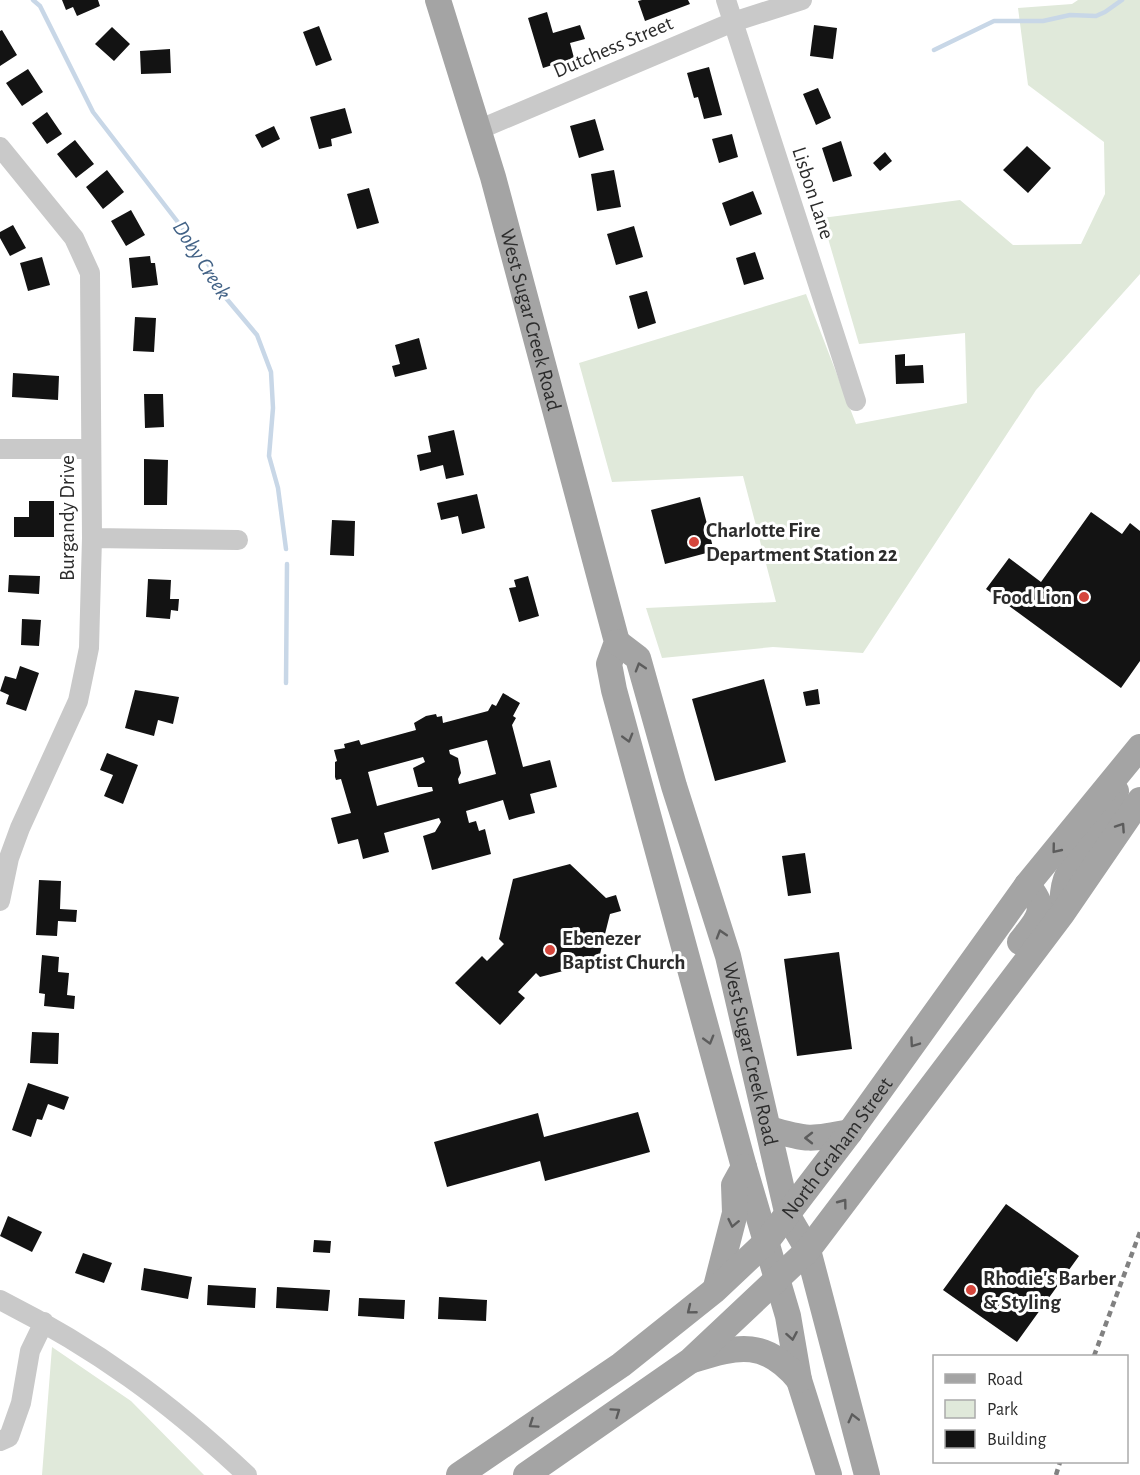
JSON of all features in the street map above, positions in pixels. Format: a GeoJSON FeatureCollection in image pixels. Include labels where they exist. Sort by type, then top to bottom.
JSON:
{"type":"FeatureCollection","features":[{"type":"Feature","properties":{"kind":"main road","name":"West Sugar Creek Road"},"geometry":{"type":"LineString","coordinates":[[438,0],[478,130],[617,642],[609,664],[614,690],[744,1167],[788,1316],[799,1380],[829,1475]]}},
{"type":"Feature","properties":{"kind":"main road","name":"West Sugar Creek Road"},"geometry":{"type":"LineString","coordinates":[[617,642],[638,658],[674,786],[728,956],[788,1216],[808,1250],[867,1475]]}},
{"type":"Feature","properties":{"kind":"main road"},"geometry":{"type":"LineString","coordinates":[[614,690],[636,702],[657,762],[674,786]]}},
{"type":"Feature","properties":{"kind":"main road"},"geometry":{"type":"LineString","coordinates":[[1062,914],[1062,892],[1066,873],[1094,838],[1137,751]]}},
{"type":"Feature","properties":{"kind":"main road","name":"North Graham Street"},"geometry":{"type":"LineString","coordinates":[[459,1475],[621,1365],[715,1290],[766,1242],[850,1132],[1027,885],[1137,751]]}},
{"type":"Feature","properties":{"kind":"main road","name":"North Graham Street"},"geometry":{"type":"LineString","coordinates":[[525,1475],[690,1360],[808,1250],[975,1026],[1062,914],[1140,800]]}},
{"type":"Feature","properties":{"kind":"main road"},"geometry":{"type":"LineString","coordinates":[[975,1026],[1009,957],[1037,921],[1041,910],[1036,894],[1027,885]]}},
{"type":"Feature","properties":{"kind":"main road"},"geometry":{"type":"LineString","coordinates":[[769,1129],[800,1139],[814,1139],[850,1132]]}},
{"type":"Feature","properties":{"kind":"main road"},"geometry":{"type":"LineString","coordinates":[[715,1290],[735,1213],[734,1185],[744,1167]]}},
{"type":"Feature","properties":{"kind":"main road"},"geometry":{"type":"LineString","coordinates":[[690,1360],[719,1352],[749,1348],[773,1355],[786,1363],[799,1380]]}},
{"type":"Feature","properties":{"kind":"street","name":"Lisbon Lane"},"geometry":{"type":"LineString","coordinates":[[726,0],[856,401]]}},
{"type":"Feature","properties":{"kind":"street","name":"Dutchess Street"},"geometry":{"type":"LineString","coordinates":[[478,130],[733,22],[802,0]]}},
{"type":"Feature","properties":{"kind":"street","name":"Burgandy Drive"},"geometry":{"type":"LineString","coordinates":[[0,901],[9,858],[16,838],[69,723],[83,685],[91,610],[92,538],[91,283],[87,264],[74,238],[2,154]]}},
{"type":"Feature","properties":{"kind":"street"},"geometry":{"type":"LineString","coordinates":[[0,449],[91,449]]}},
{"type":"Feature","properties":{"kind":"street"},"geometry":{"type":"LineString","coordinates":[[92,538],[238,540]]}},
{"type":"Feature","properties":{"kind":"street"},"geometry":{"type":"LineString","coordinates":[[0,1300],[86,1347],[165,1402],[247,1475]]}},
{"type":"Feature","properties":{"kind":"street"},"geometry":{"type":"LineString","coordinates":[[0,1441],[9,1437],[12,1429],[28,1375],[30,1351],[44,1322]]}},
{"type":"Feature","properties":{"kind":"green space"},"geometry":{"type":"Polygon","coordinates":[[[1078,0],[1140,0],[1140,274],[1036,390],[863,653],[773,647],[662,658],[646,608],[776,602],[743,476],[612,482],[579,363],[806,294],[856,424],[967,403],[965,333],[859,344],[822,218],[960,200],[1013,245],[1081,244],[1105,194],[1104,142],[1028,85],[1018,8],[1072,4],[1078,0]]]}},
{"type":"Feature","properties":{"kind":"green space"},"geometry":{"type":"Polygon","coordinates":[[[52,1347],[131,1401],[204,1475],[42,1475],[52,1347]]]}},
{"type":"Feature","properties":{"kind":"building"},"geometry":{"type":"Polygon","coordinates":[[[62,0],[98,0],[100,6],[77,16],[73,7],[66,10],[62,0]]]}},
{"type":"Feature","properties":{"kind":"building"},"geometry":{"type":"Polygon","coordinates":[[[688,0],[690,4],[645,21],[638,1],[688,0]]]}},
{"type":"Feature","properties":{"kind":"building"},"geometry":{"type":"Polygon","coordinates":[[[547,12],[553,33],[580,25],[585,39],[570,43],[574,58],[543,68],[528,18],[547,12]]]}},
{"type":"Feature","properties":{"kind":"building"},"geometry":{"type":"Polygon","coordinates":[[[814,25],[837,28],[833,59],[810,56],[814,25]]]}},
{"type":"Feature","properties":{"kind":"building"},"geometry":{"type":"Polygon","coordinates":[[[319,26],[332,60],[316,66],[303,32],[319,26]]]}},
{"type":"Feature","properties":{"kind":"building"},"geometry":{"type":"Polygon","coordinates":[[[112,27],[130,44],[114,61],[95,44],[112,27]]]}},
{"type":"Feature","properties":{"kind":"building"},"geometry":{"type":"Polygon","coordinates":[[[2,30],[17,55],[0,66],[0,31],[2,30]]]}},
{"type":"Feature","properties":{"kind":"building"},"geometry":{"type":"Polygon","coordinates":[[[170,49],[171,73],[141,74],[140,51],[170,49]]]}},
{"type":"Feature","properties":{"kind":"building"},"geometry":{"type":"Polygon","coordinates":[[[709,67],[722,115],[704,119],[698,97],[694,98],[687,73],[709,67]]]}},
{"type":"Feature","properties":{"kind":"building"},"geometry":{"type":"Polygon","coordinates":[[[28,69],[43,92],[22,106],[6,83],[28,69]]]}},
{"type":"Feature","properties":{"kind":"building"},"geometry":{"type":"Polygon","coordinates":[[[818,88],[831,118],[816,125],[803,94],[818,88]]]}},
{"type":"Feature","properties":{"kind":"building"},"geometry":{"type":"Polygon","coordinates":[[[345,108],[352,133],[331,139],[332,146],[319,149],[310,117],[345,108]]]}},
{"type":"Feature","properties":{"kind":"building"},"geometry":{"type":"Polygon","coordinates":[[[47,112],[62,134],[47,144],[32,123],[47,112]]]}},
{"type":"Feature","properties":{"kind":"building"},"geometry":{"type":"Polygon","coordinates":[[[595,119],[604,150],[579,158],[570,126],[595,119]]]}},
{"type":"Feature","properties":{"kind":"building"},"geometry":{"type":"Polygon","coordinates":[[[274,126],[280,139],[262,148],[255,135],[274,126]]]}},
{"type":"Feature","properties":{"kind":"building"},"geometry":{"type":"Polygon","coordinates":[[[732,134],[738,157],[719,163],[712,139],[732,134]]]}},
{"type":"Feature","properties":{"kind":"building"},"geometry":{"type":"Polygon","coordinates":[[[75,140],[94,164],[76,178],[57,154],[75,140]]]}},
{"type":"Feature","properties":{"kind":"building"},"geometry":{"type":"Polygon","coordinates":[[[841,141],[852,176],[833,182],[822,148],[841,141]]]}},
{"type":"Feature","properties":{"kind":"building"},"geometry":{"type":"Polygon","coordinates":[[[1027,146],[1051,168],[1028,193],[1003,170],[1027,146]]]}},
{"type":"Feature","properties":{"kind":"building"},"geometry":{"type":"Polygon","coordinates":[[[885,152],[892,161],[880,171],[873,163],[885,152]]]}},
{"type":"Feature","properties":{"kind":"building"},"geometry":{"type":"Polygon","coordinates":[[[107,170],[124,192],[103,209],[86,187],[107,170]]]}},
{"type":"Feature","properties":{"kind":"building"},"geometry":{"type":"Polygon","coordinates":[[[614,170],[621,207],[597,211],[591,174],[614,170]]]}},
{"type":"Feature","properties":{"kind":"building"},"geometry":{"type":"Polygon","coordinates":[[[369,188],[379,223],[357,229],[347,194],[369,188]]]}},
{"type":"Feature","properties":{"kind":"building"},"geometry":{"type":"Polygon","coordinates":[[[753,191],[762,214],[730,226],[722,203],[753,191]]]}},
{"type":"Feature","properties":{"kind":"building"},"geometry":{"type":"Polygon","coordinates":[[[131,210],[145,235],[126,246],[111,221],[131,210]]]}},
{"type":"Feature","properties":{"kind":"building"},"geometry":{"type":"Polygon","coordinates":[[[13,225],[26,248],[10,256],[0,238],[0,232],[13,225]]]}},
{"type":"Feature","properties":{"kind":"building"},"geometry":{"type":"Polygon","coordinates":[[[634,226],[643,257],[616,265],[607,234],[634,226]]]}},
{"type":"Feature","properties":{"kind":"building"},"geometry":{"type":"Polygon","coordinates":[[[755,252],[764,279],[744,285],[736,258],[755,252]]]}},
{"type":"Feature","properties":{"kind":"building"},"geometry":{"type":"Polygon","coordinates":[[[150,256],[151,263],[155,263],[158,285],[132,288],[129,258],[150,256]]]}},
{"type":"Feature","properties":{"kind":"building"},"geometry":{"type":"Polygon","coordinates":[[[42,257],[50,285],[28,291],[20,263],[42,257]]]}},
{"type":"Feature","properties":{"kind":"building"},"geometry":{"type":"Polygon","coordinates":[[[647,291],[656,323],[638,329],[629,296],[647,291]]]}},
{"type":"Feature","properties":{"kind":"building"},"geometry":{"type":"Polygon","coordinates":[[[135,317],[156,318],[154,352],[133,351],[135,317]]]}},
{"type":"Feature","properties":{"kind":"building"},"geometry":{"type":"Polygon","coordinates":[[[419,338],[427,369],[395,377],[392,366],[400,364],[395,345],[419,338]]]}},
{"type":"Feature","properties":{"kind":"building"},"geometry":{"type":"Polygon","coordinates":[[[905,354],[905,366],[923,365],[924,383],[896,384],[895,355],[905,354]]]}},
{"type":"Feature","properties":{"kind":"building"},"geometry":{"type":"Polygon","coordinates":[[[13,373],[59,376],[58,400],[12,397],[13,373]]]}},
{"type":"Feature","properties":{"kind":"building"},"geometry":{"type":"Polygon","coordinates":[[[144,394],[163,394],[164,427],[145,428],[144,394]]]}},
{"type":"Feature","properties":{"kind":"building"},"geometry":{"type":"Polygon","coordinates":[[[454,430],[464,475],[446,479],[443,465],[420,471],[417,455],[431,452],[428,436],[454,430]]]}},
{"type":"Feature","properties":{"kind":"building"},"geometry":{"type":"Polygon","coordinates":[[[144,459],[168,460],[167,505],[144,505],[144,459]]]}},
{"type":"Feature","properties":{"kind":"building"},"geometry":{"type":"Polygon","coordinates":[[[477,494],[485,528],[462,534],[458,516],[441,520],[437,503],[477,494]]]}},
{"type":"Feature","properties":{"kind":"building"},"geometry":{"type":"Polygon","coordinates":[[[700,497],[714,551],[665,564],[651,510],[700,497]]]}},
{"type":"Feature","properties":{"kind":"building"},"geometry":{"type":"Polygon","coordinates":[[[29,501],[54,501],[54,537],[14,537],[14,517],[29,517],[29,501]]]}},
{"type":"Feature","properties":{"kind":"building","name":"Food Lion"},"geometry":{"type":"Polygon","coordinates":[[[1091,512],[1122,534],[1130,523],[1140,531],[1140,661],[1121,688],[986,589],[1009,558],[1041,582],[1091,512]]]}},
{"type":"Feature","properties":{"kind":"building"},"geometry":{"type":"Polygon","coordinates":[[[332,520],[355,521],[354,556],[330,555],[332,520]]]}},
{"type":"Feature","properties":{"kind":"building"},"geometry":{"type":"Polygon","coordinates":[[[9,575],[40,576],[39,594],[8,592],[9,575]]]}},
{"type":"Feature","properties":{"kind":"building"},"geometry":{"type":"Polygon","coordinates":[[[528,576],[539,616],[519,622],[509,588],[516,587],[514,580],[528,576]]]}},
{"type":"Feature","properties":{"kind":"building"},"geometry":{"type":"Polygon","coordinates":[[[148,579],[171,580],[170,599],[179,599],[178,611],[171,610],[170,619],[146,617],[148,579]]]}},
{"type":"Feature","properties":{"kind":"building"},"geometry":{"type":"Polygon","coordinates":[[[22,619],[41,620],[39,646],[21,645],[22,619]]]}},
{"type":"Feature","properties":{"kind":"building"},"geometry":{"type":"Polygon","coordinates":[[[20,666],[39,673],[26,711],[6,704],[9,695],[0,691],[5,676],[16,679],[20,666]]]}},
{"type":"Feature","properties":{"kind":"building"},"geometry":{"type":"Polygon","coordinates":[[[764,679],[786,762],[715,781],[692,699],[764,679]]]}},
{"type":"Feature","properties":{"kind":"building"},"geometry":{"type":"Polygon","coordinates":[[[818,689],[820,704],[806,706],[803,692],[818,689]]]}},
{"type":"Feature","properties":{"kind":"building"},"geometry":{"type":"Polygon","coordinates":[[[135,690],[179,697],[173,724],[158,720],[154,736],[125,728],[135,690]]]}},
{"type":"Feature","properties":{"kind":"building"},"geometry":{"type":"Polygon","coordinates":[[[503,693],[520,703],[513,716],[516,718],[512,725],[523,767],[550,760],[557,787],[530,794],[535,813],[509,820],[503,800],[466,811],[469,823],[476,821],[479,831],[485,829],[491,854],[432,870],[423,836],[435,832],[441,822],[439,818],[384,833],[389,852],[363,859],[358,839],[338,844],[331,818],[351,813],[341,779],[336,780],[335,777],[335,762],[337,761],[334,750],[345,748],[344,744],[359,740],[361,745],[416,730],[414,723],[426,716],[436,714],[437,717],[442,716],[443,723],[488,711],[492,704],[496,706],[503,693]],[[487,740],[449,750],[450,754],[458,758],[461,773],[458,779],[459,784],[496,774],[487,740]],[[423,757],[368,772],[377,806],[433,791],[432,787],[418,787],[413,768],[425,762],[423,757]]]}},
{"type":"Feature","properties":{"kind":"building"},"geometry":{"type":"Polygon","coordinates":[[[107,753],[138,765],[123,804],[104,796],[113,775],[100,770],[107,753]]]}},
{"type":"Feature","properties":{"kind":"building"},"geometry":{"type":"Polygon","coordinates":[[[805,853],[811,893],[788,896],[782,856],[805,853]]]}},
{"type":"Feature","properties":{"kind":"building","name":"Ebenezer Baptist Church"},"geometry":{"type":"Polygon","coordinates":[[[570,864],[606,898],[616,895],[621,911],[610,914],[598,962],[540,977],[536,973],[518,992],[525,998],[500,1025],[455,983],[482,956],[487,961],[504,944],[499,939],[513,879],[570,864]]]}},
{"type":"Feature","properties":{"kind":"building"},"geometry":{"type":"Polygon","coordinates":[[[39,880],[61,881],[60,909],[77,910],[76,922],[58,921],[57,936],[36,935],[39,880]]]}},
{"type":"Feature","properties":{"kind":"building"},"geometry":{"type":"Polygon","coordinates":[[[839,952],[852,1049],[797,1056],[784,959],[839,952]]]}},
{"type":"Feature","properties":{"kind":"building"},"geometry":{"type":"Polygon","coordinates":[[[42,955],[59,957],[58,972],[69,973],[67,995],[75,996],[74,1009],[44,1006],[45,994],[39,993],[42,955]]]}},
{"type":"Feature","properties":{"kind":"building"},"geometry":{"type":"Polygon","coordinates":[[[32,1032],[59,1033],[58,1064],[30,1063],[32,1032]]]}},
{"type":"Feature","properties":{"kind":"building"},"geometry":{"type":"Polygon","coordinates":[[[28,1083],[69,1097],[64,1110],[48,1104],[42,1120],[37,1119],[31,1137],[12,1130],[28,1083]]]}},
{"type":"Feature","properties":{"kind":"building"},"geometry":{"type":"Polygon","coordinates":[[[638,1112],[650,1152],[545,1181],[540,1161],[447,1187],[434,1142],[538,1113],[544,1137],[638,1112]]]}},
{"type":"Feature","properties":{"kind":"building"},"geometry":{"type":"Polygon","coordinates":[[[1006,1204],[1079,1256],[1017,1342],[943,1290],[1006,1204]]]}},
{"type":"Feature","properties":{"kind":"building"},"geometry":{"type":"Polygon","coordinates":[[[8,1216],[42,1232],[32,1252],[0,1236],[8,1216]]]}},
{"type":"Feature","properties":{"kind":"building"},"geometry":{"type":"Polygon","coordinates":[[[314,1240],[331,1241],[330,1253],[313,1252],[314,1240]]]}},
{"type":"Feature","properties":{"kind":"building"},"geometry":{"type":"Polygon","coordinates":[[[83,1253],[112,1263],[104,1283],[75,1273],[83,1253]]]}},
{"type":"Feature","properties":{"kind":"building"},"geometry":{"type":"Polygon","coordinates":[[[144,1268],[192,1277],[188,1299],[141,1290],[144,1268]]]}},
{"type":"Feature","properties":{"kind":"building"},"geometry":{"type":"Polygon","coordinates":[[[208,1285],[256,1288],[255,1308],[207,1305],[208,1285]]]}},
{"type":"Feature","properties":{"kind":"building"},"geometry":{"type":"Polygon","coordinates":[[[277,1287],[330,1290],[328,1311],[276,1308],[277,1287]]]}},
{"type":"Feature","properties":{"kind":"building"},"geometry":{"type":"Polygon","coordinates":[[[439,1297],[487,1300],[486,1321],[438,1319],[439,1297]]]}},
{"type":"Feature","properties":{"kind":"building"},"geometry":{"type":"Polygon","coordinates":[[[359,1298],[405,1300],[404,1319],[358,1316],[359,1298]]]}},
{"type":"Feature","properties":{"kind":"waterway","name":"Doby Creek"},"geometry":{"type":"LineString","coordinates":[[33,0],[40,6],[93,112],[187,234],[213,271],[220,291],[257,335],[271,372],[273,408],[269,456],[278,488],[286,549]]}},
{"type":"Feature","properties":{"kind":"waterway"},"geometry":{"type":"LineString","coordinates":[[934,50],[994,21],[1043,21],[1070,15],[1096,16],[1122,0]]}},
{"type":"Feature","properties":{"kind":"waterway","name":"Doby Creek"},"geometry":{"type":"LineString","coordinates":[[286,683],[287,564]]}},
{"type":"Feature","properties":{"kind":"railway"},"geometry":{"type":"LineString","coordinates":[[1094,1355],[1140,1232]]}},
{"type":"Feature","properties":{"kind":"railway"},"geometry":{"type":"LineString","coordinates":[[1056,1475],[1060,1463]]}},
{"type":"Feature","properties":{"kind":"place","name":"Charlotte Fire Department Station 22"},"geometry":{"type":"Point","coordinates":[694,542]}},
{"type":"Feature","properties":{"kind":"place","name":"Food Lion"},"geometry":{"type":"Point","coordinates":[1084,597]}},
{"type":"Feature","properties":{"kind":"place","name":"Ebenezer Baptist Church"},"geometry":{"type":"Point","coordinates":[550,950]}},
{"type":"Feature","properties":{"kind":"place","name":"Rhodie's Barber & Styling"},"geometry":{"type":"Point","coordinates":[971,1290]}}]}
